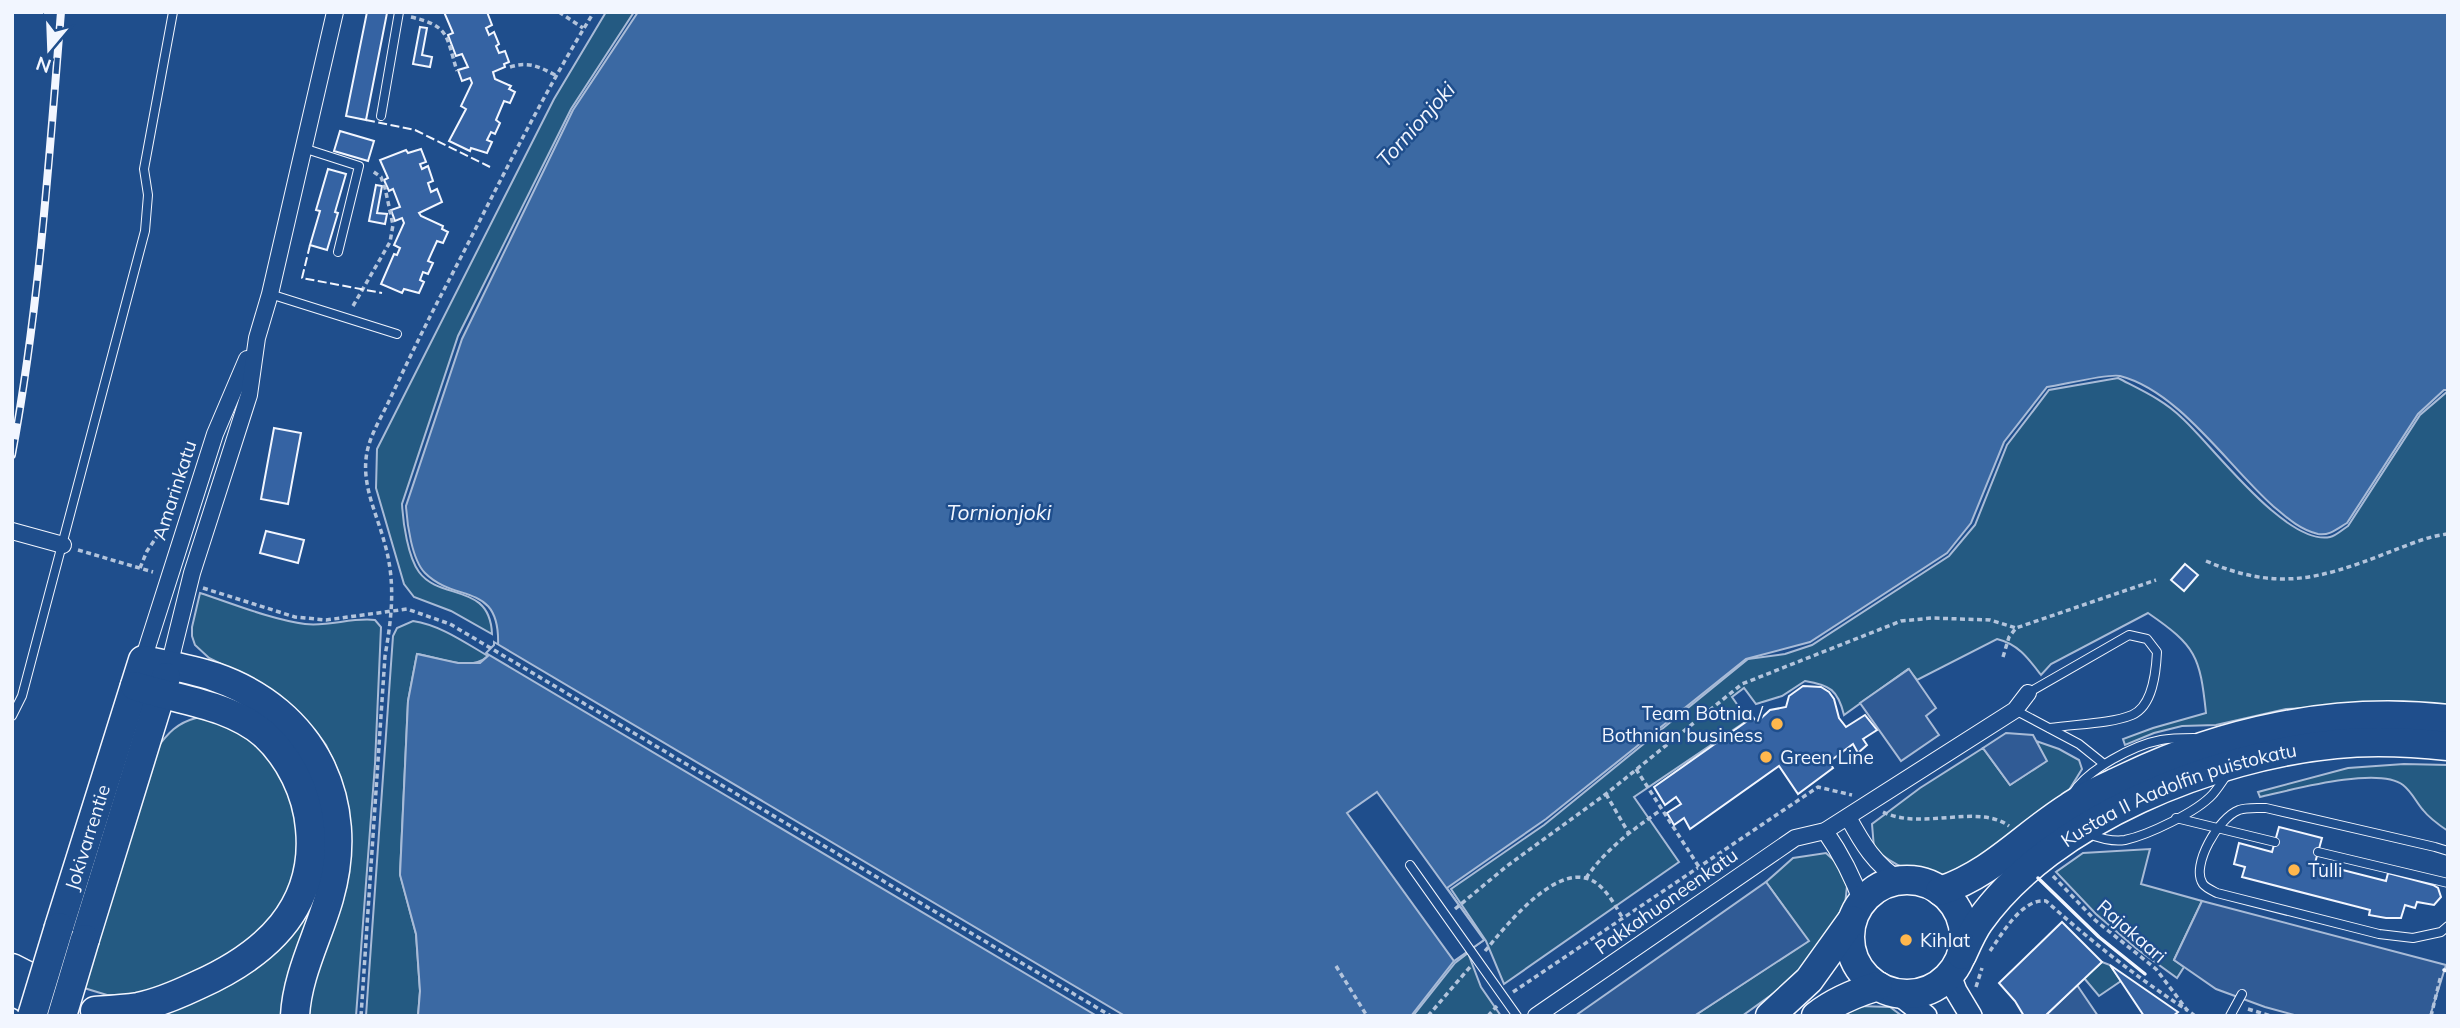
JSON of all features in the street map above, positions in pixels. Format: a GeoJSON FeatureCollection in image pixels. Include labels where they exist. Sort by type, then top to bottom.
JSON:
{"type":"FeatureCollection","features":[{"type":"Feature","properties":{"kind":"highway","name":"Jokivarrentie"},"geometry":{"type":"LineString","coordinates":[[32,1016],[60,927],[152,676]]}},
{"type":"Feature","properties":{"kind":"highway","name":"Jokivarrentie"},"geometry":{"type":"LineString","coordinates":[[63,1016],[152,676]]}},
{"type":"Feature","properties":{"kind":"highway"},"geometry":{"type":"LineString","coordinates":[[12,968],[99,1013],[138,1007],[158,1002],[211,979],[259,950],[287,920],[299,898],[310,860],[311,841],[304,798],[282,754],[264,735],[244,720],[214,708],[152,676]]}},
{"type":"Feature","properties":{"kind":"highway"},"geometry":{"type":"LineString","coordinates":[[152,676],[215,677],[235,686],[276,710],[314,752],[326,776],[335,803],[339,837],[336,870],[298,992],[295,1016]]}},
{"type":"Feature","properties":{"kind":"highway","name":"Kustaa II Aadolfin puistokatu"},"geometry":{"type":"LineString","coordinates":[[1971,962],[1978,924],[2000,896],[2075,820],[2133,774],[2176,755],[2231,750],[2291,750],[2445,732]]}},
{"type":"Feature","properties":{"kind":"highway","name":"Kustaa II Aadolfin puistokatu"},"geometry":{"type":"LineString","coordinates":[[1940,891],[1977,876],[2075,820]]}},
{"type":"Feature","properties":{"kind":"highway"},"geometry":{"type":"LineString","coordinates":[[1770,1016],[1809,980],[1858,910],[1883,886],[1901,881],[1927,884],[1949,898],[1961,919],[1971,962],[1932,989],[1909,994],[1888,990],[1832,1003],[1816,1016]]}},
{"type":"Feature","properties":{"kind":"highway"},"geometry":{"type":"LineString","coordinates":[[1858,910],[1851,928],[1852,951],[1861,971],[1888,990]]}},
{"type":"Feature","properties":{"kind":"highway"},"geometry":{"type":"LineString","coordinates":[[12,991],[63,1016]]}},
{"type":"Feature","properties":{"kind":"street","name":"Amarinkatu"},"geometry":{"type":"LineString","coordinates":[[152,676],[193,496],[215,434],[257,338],[270,294],[335,12]]}},
{"type":"Feature","properties":{"kind":"street","name":"Amarinkatu"},"geometry":{"type":"LineString","coordinates":[[152,676],[192,573],[249,395],[257,338]]}},
{"type":"Feature","properties":{"kind":"street"},"geometry":{"type":"LineString","coordinates":[[12,531],[63,545]]}},
{"type":"Feature","properties":{"kind":"street","name":"Pakkahuoneenkatu"},"geometry":{"type":"LineString","coordinates":[[1536,1016],[1795,838],[1825,831],[2015,710],[2028,693]]}},
{"type":"Feature","properties":{"kind":"street"},"geometry":{"type":"LineString","coordinates":[[1848,817],[1873,859],[1901,881]]}},
{"type":"Feature","properties":{"kind":"street"},"geometry":{"type":"LineString","coordinates":[[1825,831],[1844,861],[1858,910]]}},
{"type":"Feature","properties":{"kind":"street"},"geometry":{"type":"LineString","coordinates":[[1969,1013],[1971,962]]}},
{"type":"Feature","properties":{"kind":"street"},"geometry":{"type":"LineString","coordinates":[[1888,990],[1926,1016]]}},
{"type":"Feature","properties":{"kind":"lane"},"geometry":{"type":"LineString","coordinates":[[12,716],[22,696],[145,231],[148,195],[144,169],[173,12]]}},
{"type":"Feature","properties":{"kind":"lane"},"geometry":{"type":"LineString","coordinates":[[381,116],[399,13]]}},
{"type":"Feature","properties":{"kind":"lane"},"geometry":{"type":"LineString","coordinates":[[303,148],[359,166],[338,252]]}},
{"type":"Feature","properties":{"kind":"lane"},"geometry":{"type":"LineString","coordinates":[[270,294],[397,334]]}},
{"type":"Feature","properties":{"kind":"lane"},"geometry":{"type":"LineString","coordinates":[[2028,693],[2129,635],[2147,639],[2157,652],[2156,671],[2148,697],[2134,714],[2050,728]]}},
{"type":"Feature","properties":{"kind":"lane"},"geometry":{"type":"LineString","coordinates":[[2015,710],[2079,744],[2104,764]]}},
{"type":"Feature","properties":{"kind":"lane"},"geometry":{"type":"LineString","coordinates":[[2163,739],[2231,750],[2212,795],[2195,808],[2144,834],[2122,841],[2096,837],[2075,820],[2079,784],[2104,764],[2149,743],[2163,739]]}},
{"type":"Feature","properties":{"kind":"lane"},"geometry":{"type":"LineString","coordinates":[[2448,851],[2266,808],[2239,809],[2225,818],[2217,828],[2207,845],[2200,875],[2204,885],[2217,893],[2379,934],[2413,938],[2441,932],[2448,926]]}},
{"type":"Feature","properties":{"kind":"lane"},"geometry":{"type":"LineString","coordinates":[[2176,818],[2275,842]]}},
{"type":"Feature","properties":{"kind":"lane"},"geometry":{"type":"LineString","coordinates":[[2318,852],[2448,883]]}},
{"type":"Feature","properties":{"kind":"lane"},"geometry":{"type":"LineString","coordinates":[[1410,865],[1517,1016]]}},
{"type":"Feature","properties":{"kind":"lane"},"geometry":{"type":"LineString","coordinates":[[2230,1016],[2242,994]]}},
{"type":"Feature","properties":{"kind":"path"},"geometry":{"type":"LineString","coordinates":[[559,12],[584,29]]}},
{"type":"Feature","properties":{"kind":"path"},"geometry":{"type":"LineString","coordinates":[[362,1016],[385,656],[393,610],[392,580],[385,543],[369,495],[366,461],[370,441],[416,342],[557,76],[594,12]]}},
{"type":"Feature","properties":{"kind":"path"},"geometry":{"type":"LineString","coordinates":[[399,13],[432,22],[440,27],[445,34],[457,71]]}},
{"type":"Feature","properties":{"kind":"path"},"geometry":{"type":"LineString","coordinates":[[510,67],[523,63],[539,66],[557,76]]}},
{"type":"Feature","properties":{"kind":"path"},"geometry":{"type":"LineString","coordinates":[[347,317],[390,242],[393,225],[381,177],[359,166]]}},
{"type":"Feature","properties":{"kind":"path"},"geometry":{"type":"LineString","coordinates":[[140,568],[161,528],[175,511],[193,496]]}},
{"type":"Feature","properties":{"kind":"path"},"geometry":{"type":"LineString","coordinates":[[2206,561],[2247,576],[2296,580],[2335,573],[2415,542],[2448,534]]}},
{"type":"Feature","properties":{"kind":"path"},"geometry":{"type":"LineString","coordinates":[[63,545],[153,572]]}},
{"type":"Feature","properties":{"kind":"path"},"geometry":{"type":"LineString","coordinates":[[2003,657],[2008,637],[2016,628],[2156,580]]}},
{"type":"Feature","properties":{"kind":"path"},"geometry":{"type":"LineString","coordinates":[[202,588],[295,617],[326,620],[407,609],[450,624],[1111,1016]]}},
{"type":"Feature","properties":{"kind":"path"},"geometry":{"type":"LineString","coordinates":[[1445,917],[1507,866],[1606,794],[1742,684],[1901,621],[1932,618],[1990,620],[2016,628]]}},
{"type":"Feature","properties":{"kind":"path"},"geometry":{"type":"LineString","coordinates":[[1636,769],[1699,867]]}},
{"type":"Feature","properties":{"kind":"path"},"geometry":{"type":"LineString","coordinates":[[1606,794],[1628,832]]}},
{"type":"Feature","properties":{"kind":"path"},"geometry":{"type":"LineString","coordinates":[[1586,878],[1599,859],[1628,832],[1662,810]]}},
{"type":"Feature","properties":{"kind":"path","name":"Rajakaari"},"geometry":{"type":"LineString","coordinates":[[2047,870],[2095,920],[2156,969],[2187,1010],[2195,1016]]}},
{"type":"Feature","properties":{"kind":"path"},"geometry":{"type":"LineString","coordinates":[[1428,1016],[1462,973],[1537,894],[1565,880],[1586,878],[1600,885],[1622,917]]}},
{"type":"Feature","properties":{"kind":"path"},"geometry":{"type":"LineString","coordinates":[[1969,1013],[1981,1001],[1976,992],[1971,962],[2027,906],[2038,900],[2046,901],[2140,980],[2187,1010]]}},
{"type":"Feature","properties":{"kind":"path"},"geometry":{"type":"LineString","coordinates":[[1336,966],[1367,1016]]}},
{"type":"Feature","properties":{"kind":"path"},"geometry":{"type":"LineString","coordinates":[[2431,1016],[2441,975]]}},
{"type":"Feature","properties":{"kind":"path"},"geometry":{"type":"LineString","coordinates":[[2236,1005],[2271,1016]]}},
{"type":"Feature","properties":{"kind":"shaded area"},"geometry":{"type":"Polygon","coordinates":[[[606,12],[634,12],[571,109],[458,336],[402,504],[409,549],[419,572],[439,587],[463,594],[483,606],[492,634],[451,611],[414,597],[404,584],[376,488],[377,449],[554,99],[606,12]]]}},
{"type":"Feature","properties":{"kind":"shaded area"},"geometry":{"type":"Polygon","coordinates":[[[2118,378],[2175,412],[2272,511],[2312,536],[2330,537],[2348,526],[2420,415],[2448,391],[2448,706],[2406,704],[2286,709],[2216,725],[2182,726],[2154,733],[2125,745],[2123,739],[2206,713],[2201,678],[2193,654],[2186,644],[2148,613],[2051,664],[2041,675],[2017,648],[1997,639],[1917,680],[1908,669],[1844,715],[1836,694],[1821,684],[1805,681],[1782,696],[1756,704],[1744,688],[1732,697],[1748,720],[1634,797],[1679,862],[1504,984],[1486,941],[1451,889],[1544,825],[1748,659],[1785,654],[1812,645],[1949,556],[1975,525],[2007,445],[2049,390],[2118,378]]]}},
{"type":"Feature","properties":{"kind":"shaded area"},"geometry":{"type":"Polygon","coordinates":[[[200,593],[292,622],[314,625],[366,619],[375,620],[381,627],[375,764],[356,1016],[306,1016],[346,810],[338,771],[326,745],[315,730],[280,697],[262,684],[209,658],[195,645],[192,627],[200,593]]]}},
{"type":"Feature","properties":{"kind":"shaded area"},"geometry":{"type":"Polygon","coordinates":[[[413,621],[442,630],[488,656],[480,661],[463,664],[417,654],[408,701],[400,874],[416,934],[420,991],[418,1016],[366,1016],[393,636],[397,628],[413,621]]]}},
{"type":"Feature","properties":{"kind":"shaded area"},"geometry":{"type":"Polygon","coordinates":[[[1909,669],[1936,708],[1926,716],[1939,735],[1901,761],[1860,703],[1909,669]]]}},
{"type":"Feature","properties":{"kind":"shaded area"},"geometry":{"type":"Polygon","coordinates":[[[256,710],[329,866],[287,1016],[147,1016],[227,980],[317,864],[256,710]]]}},
{"type":"Feature","properties":{"kind":"shaded area"},"geometry":{"type":"Polygon","coordinates":[[[196,718],[209,718],[256,742],[273,760],[296,808],[300,858],[284,903],[248,946],[145,995],[107,995],[84,988],[157,748],[174,729],[196,718]]]}},
{"type":"Feature","properties":{"kind":"shaded area"},"geometry":{"type":"Polygon","coordinates":[[[2006,733],[2033,735],[2047,761],[2010,785],[1983,748],[2006,733]]]}},
{"type":"Feature","properties":{"kind":"shaded area"},"geometry":{"type":"Polygon","coordinates":[[[2036,741],[2079,760],[2082,769],[2066,795],[1948,879],[1900,866],[1874,848],[1872,824],[1920,788],[1983,748],[2010,785],[2046,761],[2036,741]]]}},
{"type":"Feature","properties":{"kind":"shaded area"},"geometry":{"type":"Polygon","coordinates":[[[2404,764],[2448,765],[2448,831],[2420,807],[2403,785],[2391,780],[2374,778],[2334,781],[2260,797],[2258,792],[2348,768],[2404,764]]]}},
{"type":"Feature","properties":{"kind":"shaded area"},"geometry":{"type":"Polygon","coordinates":[[[2150,849],[2141,884],[2202,901],[2174,960],[2184,967],[2177,978],[2096,914],[2056,872],[2083,853],[2150,849]]]}},
{"type":"Feature","properties":{"kind":"shaded area"},"geometry":{"type":"Polygon","coordinates":[[[1826,853],[1838,864],[1847,886],[1845,905],[1825,943],[1799,975],[1742,1016],[1694,1016],[1808,941],[1766,882],[1793,858],[1826,853]]]}},
{"type":"Feature","properties":{"kind":"shaded area"},"geometry":{"type":"Polygon","coordinates":[[[1766,882],[1809,941],[1694,1016],[1575,1016],[1766,882]]]}},
{"type":"Feature","properties":{"kind":"shaded area"},"geometry":{"type":"Polygon","coordinates":[[[2202,901],[2446,965],[2430,1016],[2298,1016],[2216,989],[2174,960],[2202,901]]]}},
{"type":"Feature","properties":{"kind":"shaded area"},"geometry":{"type":"Polygon","coordinates":[[[1468,953],[1481,987],[1501,1016],[1413,1016],[1455,963],[1468,953]]]}},
{"type":"Feature","properties":{"kind":"shaded area"},"geometry":{"type":"Polygon","coordinates":[[[2102,962],[2110,965],[2121,981],[2099,996],[2084,978],[2102,962]]]}},
{"type":"Feature","properties":{"kind":"shaded area"},"geometry":{"type":"Polygon","coordinates":[[[2077,985],[2098,1016],[2045,1016],[2077,985]]]}},
{"type":"Feature","properties":{"kind":"shaded area"},"geometry":{"type":"Polygon","coordinates":[[[1858,1006],[1890,1007],[1902,1016],[1838,1016],[1858,1006]]]}},
{"type":"Feature","properties":{"kind":"water","name":"Tornionjoki"},"geometry":{"type":"Polygon","coordinates":[[[638,12],[2448,12],[2448,390],[2444,390],[2418,414],[2347,523],[2333,532],[2322,534],[2311,532],[2294,523],[2273,506],[2182,413],[2142,384],[2114,376],[2047,387],[2004,442],[1971,523],[1947,553],[1810,642],[1746,659],[1546,819],[1447,888],[1484,940],[1454,961],[1411,1016],[418,1016],[420,991],[416,934],[400,875],[408,701],[417,654],[458,663],[480,663],[498,647],[497,626],[492,612],[484,603],[437,582],[420,567],[411,541],[406,506],[462,339],[573,110],[638,12]]]}},
{"type":"Feature","properties":{"kind":"pier"},"geometry":{"type":"Polygon","coordinates":[[[494,642],[1125,1016],[1097,1016],[486,653],[494,642]]]}},
{"type":"Feature","properties":{"kind":"pier"},"geometry":{"type":"Polygon","coordinates":[[[1377,792],[1484,940],[1454,961],[1347,813],[1377,792]]]}},
{"type":"Feature","properties":{"kind":"building"},"geometry":{"type":"Polygon","coordinates":[[[367,12],[387,13],[366,120],[346,116],[367,12]]]}},
{"type":"Feature","properties":{"kind":"building"},"geometry":{"type":"Polygon","coordinates":[[[444,12],[487,12],[492,25],[486,28],[489,35],[494,32],[499,53],[505,51],[509,62],[504,64],[505,67],[493,72],[495,79],[511,86],[509,89],[515,92],[510,103],[504,101],[496,120],[500,123],[495,134],[491,132],[487,140],[492,142],[487,153],[471,148],[470,151],[449,141],[466,109],[461,106],[472,83],[470,78],[462,81],[458,70],[468,67],[462,54],[456,56],[448,35],[453,33],[444,12]]]}},
{"type":"Feature","properties":{"kind":"building"},"geometry":{"type":"Polygon","coordinates":[[[420,27],[427,28],[422,55],[432,57],[430,67],[413,64],[420,27]]]}},
{"type":"Feature","properties":{"kind":"building"},"geometry":{"type":"Polygon","coordinates":[[[340,131],[374,141],[368,161],[334,151],[340,131]]]}},
{"type":"Feature","properties":{"kind":"building"},"geometry":{"type":"Polygon","coordinates":[[[421,149],[426,162],[420,164],[422,169],[428,166],[433,181],[428,183],[431,192],[437,189],[442,202],[419,213],[443,226],[442,229],[448,232],[443,243],[437,241],[428,261],[433,263],[428,274],[423,272],[420,280],[424,282],[419,293],[404,289],[402,293],[381,284],[394,254],[397,255],[400,248],[394,245],[404,223],[402,218],[395,221],[391,210],[400,207],[393,189],[389,191],[384,180],[388,178],[380,160],[406,150],[408,153],[421,149]]]}},
{"type":"Feature","properties":{"kind":"building"},"geometry":{"type":"Polygon","coordinates":[[[328,169],[346,174],[327,250],[310,245],[320,211],[316,210],[328,169]]]}},
{"type":"Feature","properties":{"kind":"building"},"geometry":{"type":"Polygon","coordinates":[[[376,185],[382,186],[377,213],[387,214],[385,224],[369,221],[376,185]]]}},
{"type":"Feature","properties":{"kind":"building"},"geometry":{"type":"Polygon","coordinates":[[[274,428],[301,433],[288,504],[261,499],[274,428]]]}},
{"type":"Feature","properties":{"kind":"building"},"geometry":{"type":"Polygon","coordinates":[[[266,531],[304,540],[298,563],[260,553],[266,531]]]}},
{"type":"Feature","properties":{"kind":"building"},"geometry":{"type":"Polygon","coordinates":[[[2185,564],[2198,575],[2184,591],[2171,580],[2185,564]]]}},
{"type":"Feature","properties":{"kind":"building","name":"Green Line"},"geometry":{"type":"Polygon","coordinates":[[[1803,686],[1821,687],[1829,692],[1834,699],[1839,718],[1846,727],[1865,715],[1877,730],[1863,739],[1867,745],[1858,753],[1853,744],[1829,762],[1833,768],[1798,794],[1779,766],[1690,829],[1684,818],[1674,825],[1667,813],[1681,804],[1676,797],[1665,805],[1654,787],[1753,717],[1757,722],[1770,710],[1786,707],[1789,696],[1803,686]]]}},
{"type":"Feature","properties":{"kind":"building","name":"Tulli"},"geometry":{"type":"Polygon","coordinates":[[[2279,827],[2322,838],[2315,863],[2386,881],[2388,873],[2433,885],[2438,888],[2441,897],[2434,905],[2417,902],[2415,908],[2405,905],[2401,918],[2386,918],[2369,915],[2370,910],[2242,877],[2245,867],[2234,864],[2239,843],[2272,852],[2279,827]]]}},
{"type":"Feature","properties":{"kind":"building"},"geometry":{"type":"Polygon","coordinates":[[[2062,922],[2102,962],[2045,1016],[2024,1016],[1999,983],[2062,922]]]}},
{"type":"Feature","properties":{"kind":"building"},"geometry":{"type":"Polygon","coordinates":[[[2110,965],[2178,1012],[2173,1016],[2144,1016],[2110,965]]]}},
{"type":"Feature","properties":{"kind":"railway"},"geometry":{"type":"LineString","coordinates":[[12,455],[36,289],[61,12]]}},
{"type":"Feature","properties":{"kind":"fence"},"geometry":{"type":"LineString","coordinates":[[366,120],[415,130],[490,167]]}},
{"type":"Feature","properties":{"kind":"fence"},"geometry":{"type":"LineString","coordinates":[[310,245],[302,278],[382,293]]}},
{"type":"Feature","properties":{"kind":"wall"},"geometry":{"type":"LineString","coordinates":[[2038,878],[2099,937],[2145,974]]}},
{"type":"Feature","properties":{"kind":"wall"},"geometry":{"type":"LineString","coordinates":[[2444,970],[2448,971]]}},
{"type":"Feature","properties":{"kind":"place","name":"Team Botnia / Bothnian business"},"geometry":{"type":"Point","coordinates":[1777,724]}},
{"type":"Feature","properties":{"kind":"place","name":"Green Line"},"geometry":{"type":"Point","coordinates":[1766,757]}},
{"type":"Feature","properties":{"kind":"place","name":"Tulli"},"geometry":{"type":"Point","coordinates":[2294,870]}},
{"type":"Feature","properties":{"kind":"place","name":"Kihlat"},"geometry":{"type":"Point","coordinates":[1906,940]}}]}
